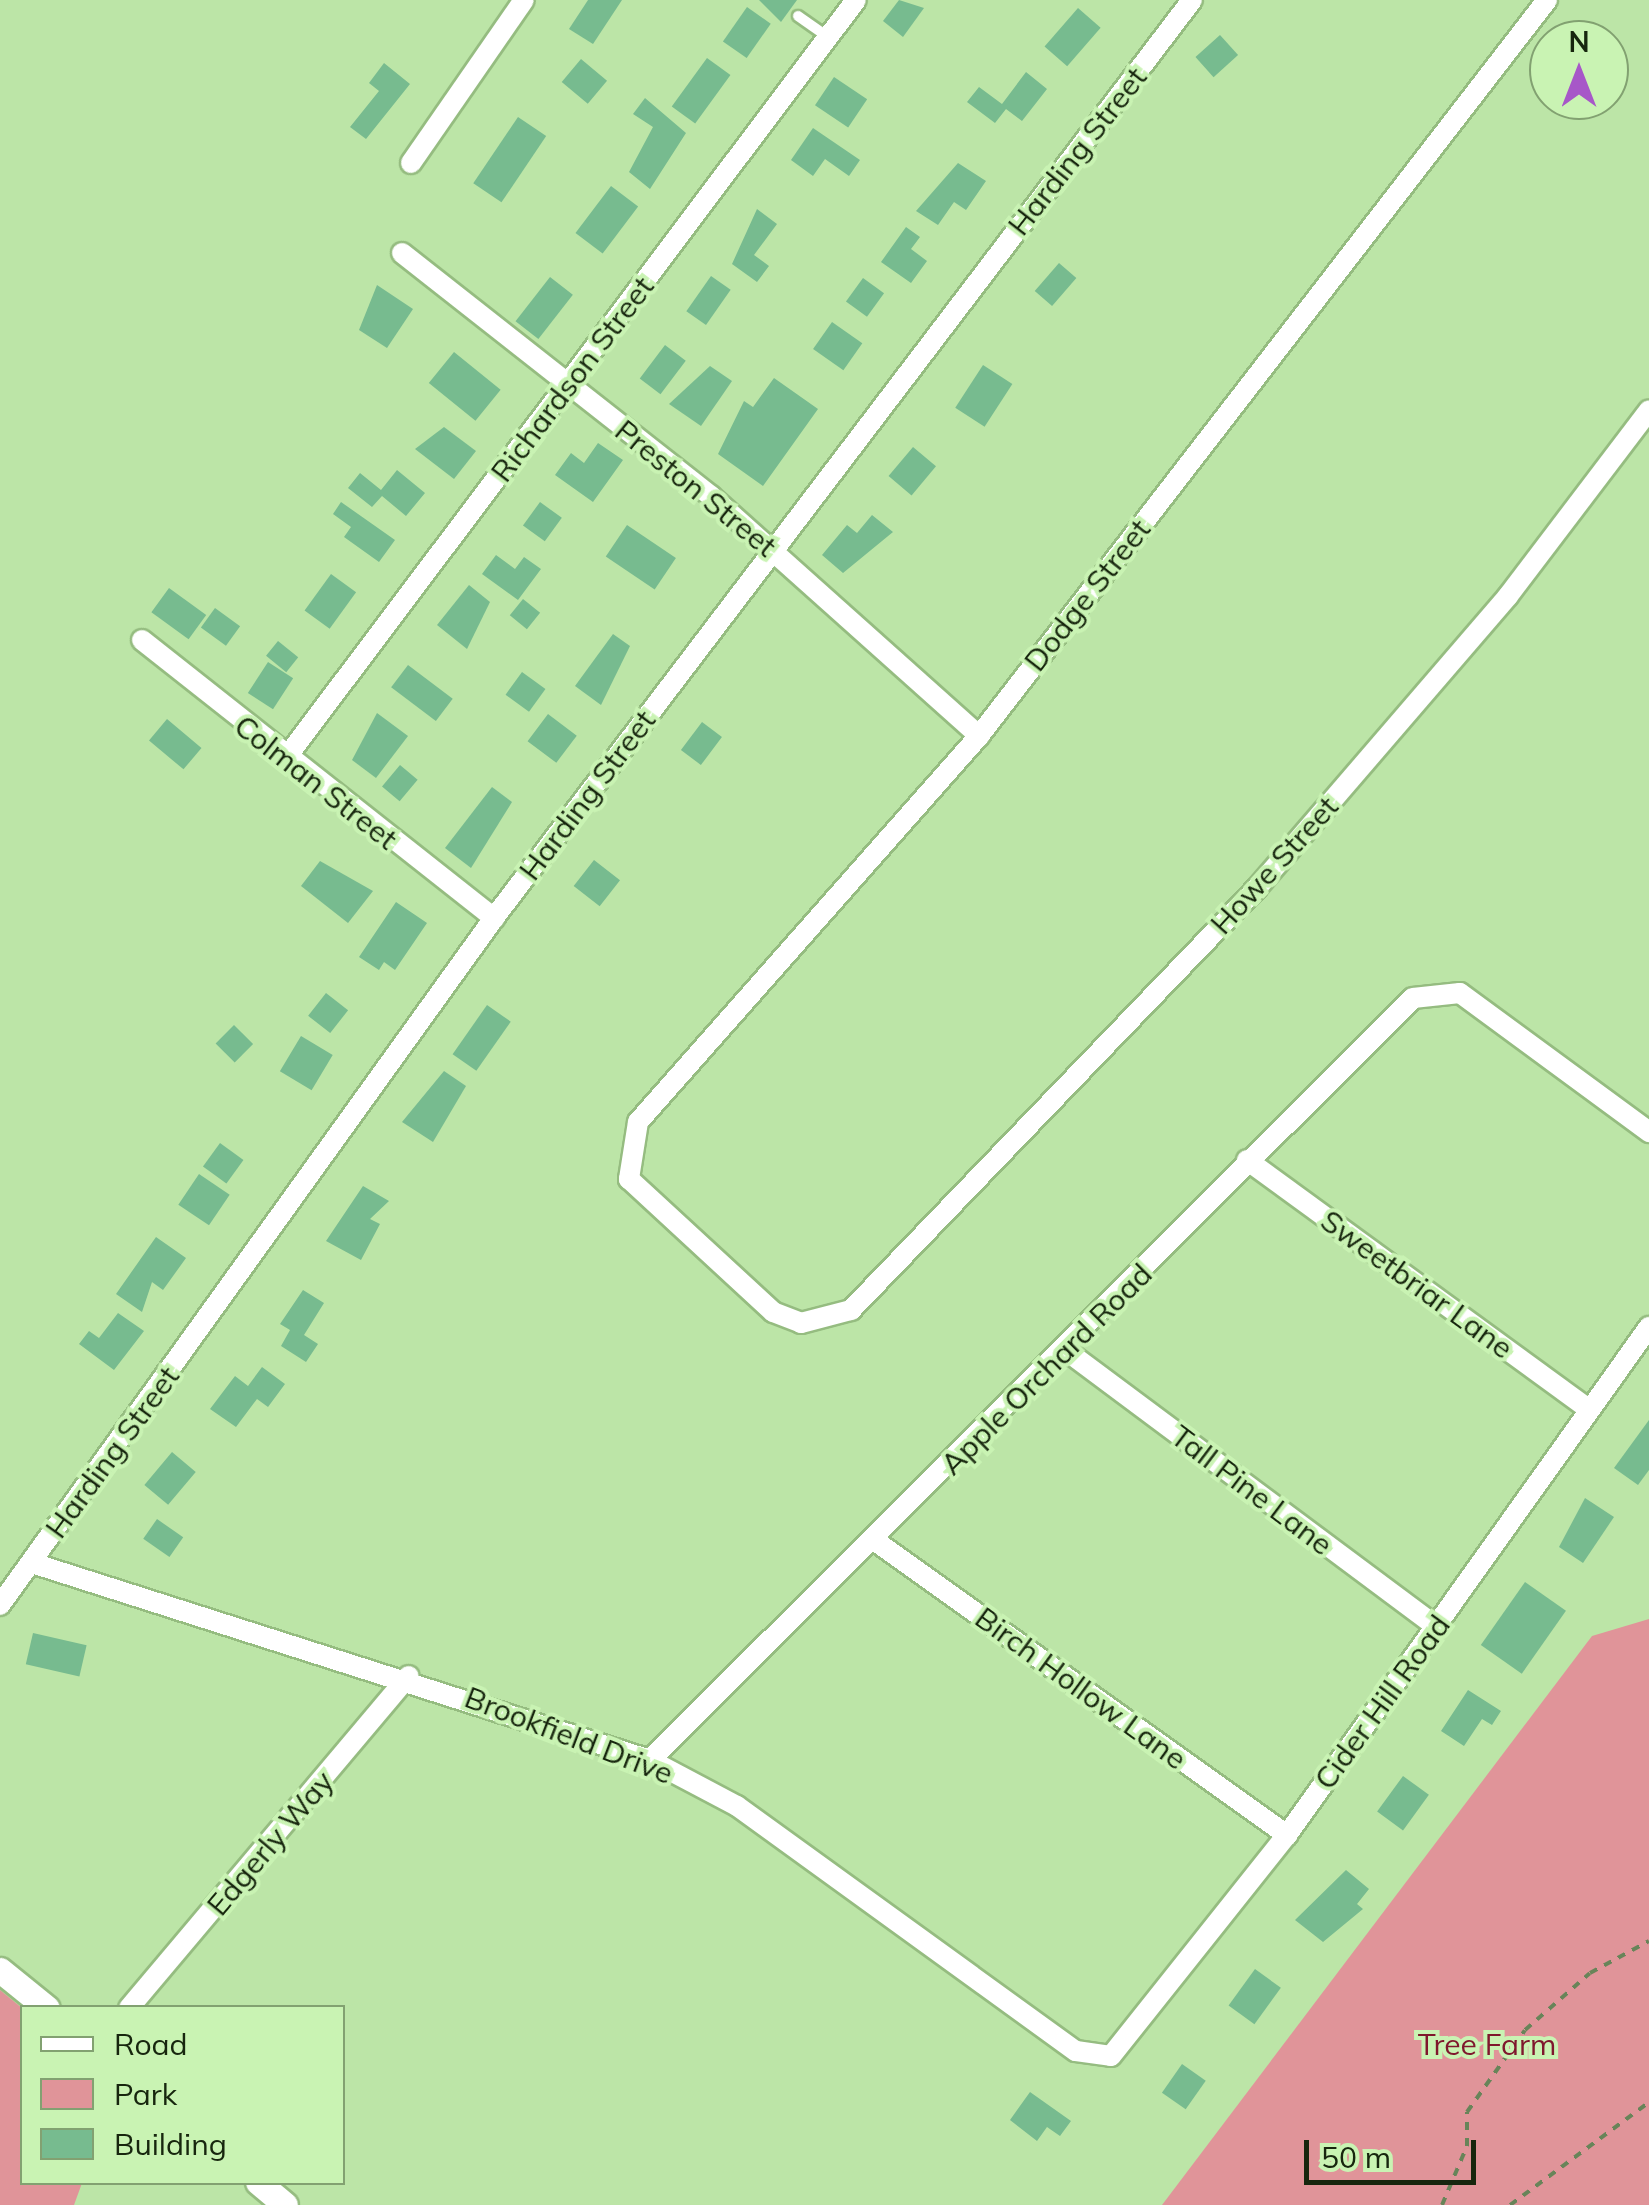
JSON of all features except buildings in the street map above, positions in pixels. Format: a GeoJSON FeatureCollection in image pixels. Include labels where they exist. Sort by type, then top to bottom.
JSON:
{"type":"FeatureCollection","features":[{"type":"Feature","properties":{"kind":"street"},"geometry":{"type":"LineString","coordinates":[[410,162],[524,0]]}},
{"type":"Feature","properties":{"kind":"street","name":"Richardson Street"},"geometry":{"type":"LineString","coordinates":[[286,758],[856,0]]}},
{"type":"Feature","properties":{"kind":"street","name":"Harding Street"},"geometry":{"type":"LineString","coordinates":[[0,1605],[494,918],[772,547],[1192,0]]}},
{"type":"Feature","properties":{"kind":"street","name":"Dodge Street"},"geometry":{"type":"LineString","coordinates":[[629,1179],[638,1122],[979,736],[1546,0]]}},
{"type":"Feature","properties":{"kind":"street","name":"Preston Street"},"geometry":{"type":"LineString","coordinates":[[402,253],[772,547],[979,736]]}},
{"type":"Feature","properties":{"kind":"street","name":"Howe Street"},"geometry":{"type":"LineString","coordinates":[[629,1179],[774,1312],[825,1322],[869,1294],[1256,888],[1508,596],[1649,410]]}},
{"type":"Feature","properties":{"kind":"street","name":"Colman Street"},"geometry":{"type":"LineString","coordinates":[[142,640],[286,758],[494,918]]}},
{"type":"Feature","properties":{"kind":"street","name":"Apple Orchard Road"},"geometry":{"type":"LineString","coordinates":[[650,1760],[1068,1352],[1247,1160],[1395,1010],[1444,989],[1649,1132]]}},
{"type":"Feature","properties":{"kind":"street","name":"Sweetbriar Lane"},"geometry":{"type":"LineString","coordinates":[[1247,1160],[1588,1409]]}},
{"type":"Feature","properties":{"kind":"street","name":"Cider Hill Road"},"geometry":{"type":"LineString","coordinates":[[1097,2057],[1143,2025],[1287,1835],[1649,1327]]}},
{"type":"Feature","properties":{"kind":"street","name":"Tall Pine Lane"},"geometry":{"type":"LineString","coordinates":[[1068,1352],[1436,1627]]}},
{"type":"Feature","properties":{"kind":"street","name":"Birch Hollow Lane"},"geometry":{"type":"LineString","coordinates":[[874,1540],[1287,1835]]}},
{"type":"Feature","properties":{"kind":"street","name":"Brookfield Drive"},"geometry":{"type":"LineString","coordinates":[[32,1563],[409,1676],[650,1760],[737,1806],[1014,2011],[1097,2057]]}},
{"type":"Feature","properties":{"kind":"street","name":"Edgerly Way"},"geometry":{"type":"LineString","coordinates":[[132,2005],[409,1676]]}},
{"type":"Feature","properties":{"kind":"street"},"geometry":{"type":"LineString","coordinates":[[0,1970],[43,2005]]}},
{"type":"Feature","properties":{"kind":"street"},"geometry":{"type":"LineString","coordinates":[[262,2185],[285,2205]]}},
{"type":"Feature","properties":{"kind":"lane"},"geometry":{"type":"LineString","coordinates":[[798,16],[828,37]]}},
{"type":"Feature","properties":{"kind":"path"},"geometry":{"type":"LineString","coordinates":[[1442,2205],[1467,2146],[1467,2112],[1525,2030],[1590,1973],[1649,1941]]}},
{"type":"Feature","properties":{"kind":"path"},"geometry":{"type":"LineString","coordinates":[[1510,2205],[1649,2102]]}},
{"type":"Feature","properties":{"kind":"green space","name":"Tree Farm"},"geometry":{"type":"Polygon","coordinates":[[[1649,1619],[1649,2205],[1162,2205],[1592,1636],[1649,1619]]]}},
{"type":"Feature","properties":{"kind":"green space"},"geometry":{"type":"Polygon","coordinates":[[[0,1990],[20,2006],[20,2185],[81,2185],[74,2205],[0,2205],[0,1990]]]}}]}
